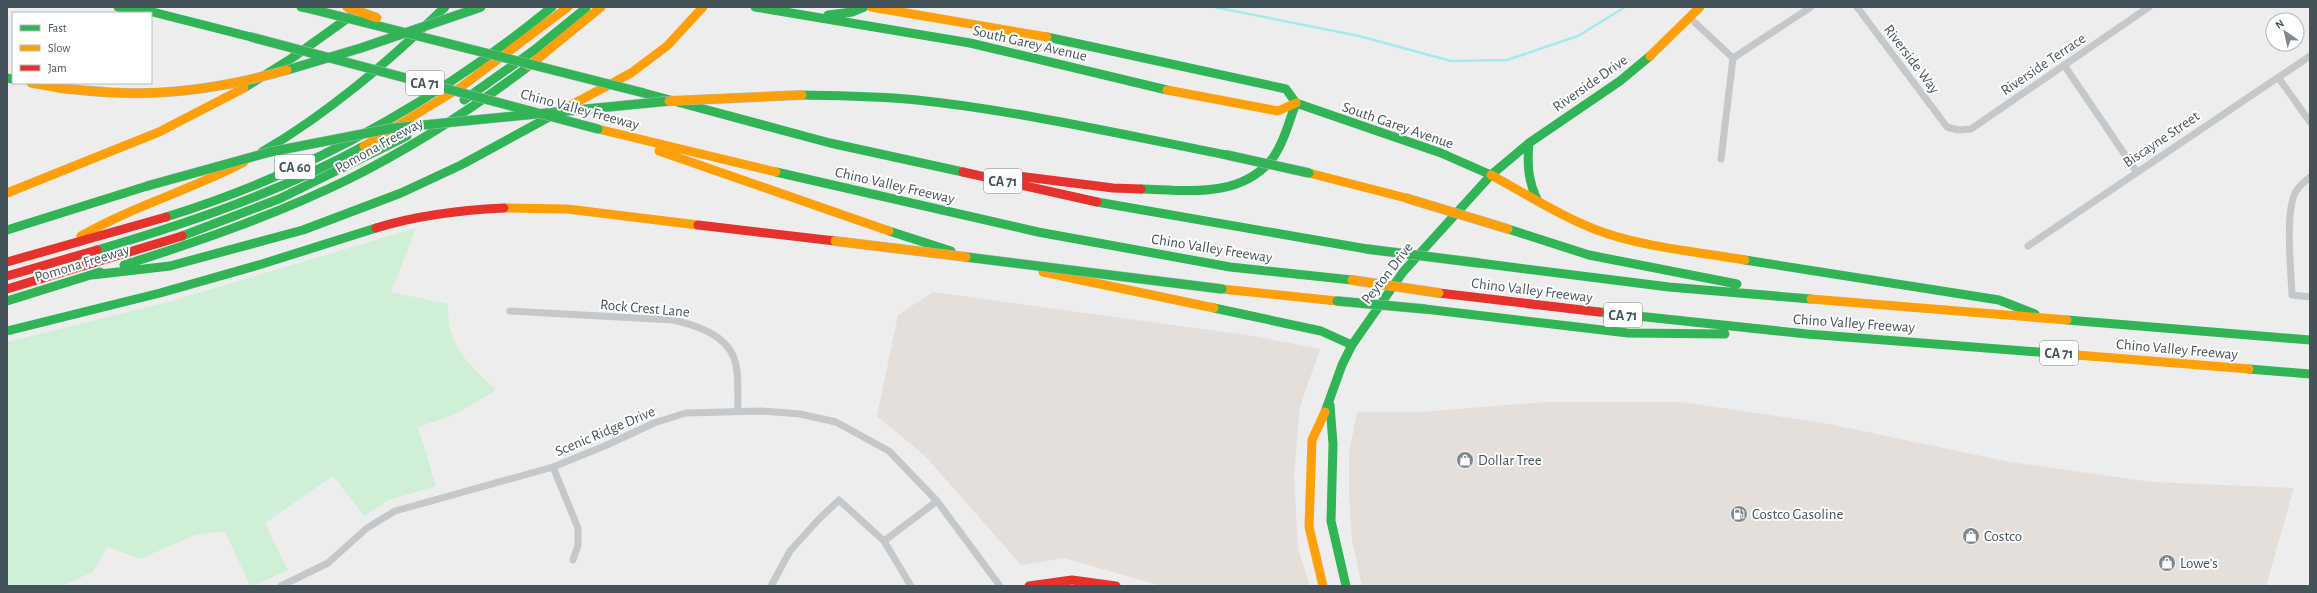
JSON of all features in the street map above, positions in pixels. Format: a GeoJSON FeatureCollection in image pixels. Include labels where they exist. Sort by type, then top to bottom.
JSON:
{"type":"FeatureCollection","features":[{"type":"Feature","properties":{"kind":"main road"},"geometry":{"type":"LineString","coordinates":[[118,7],[147,12]]}},
{"type":"Feature","properties":{"kind":"main road","name":"Chino Valley Freeway"},"geometry":{"type":"LineString","coordinates":[[133,7],[598,129],[817,182],[1115,247],[1230,267],[1352,280],[1439,293],[1689,323],[1807,334],[2310,374]]}},
{"type":"Feature","properties":{"kind":"main road","name":"Chino Valley Freeway"},"geometry":{"type":"LineString","coordinates":[[301,7],[644,93],[830,143],[1105,204],[1367,249],[1669,287],[1800,297],[2050,320],[2310,340]]}},
{"type":"Feature","properties":{"kind":"main road"},"geometry":{"type":"LineString","coordinates":[[347,7],[427,39]]}},
{"type":"Feature","properties":{"kind":"main road"},"geometry":{"type":"LineString","coordinates":[[7,194],[149,136],[206,109],[274,70],[363,7]]}},
{"type":"Feature","properties":{"kind":"main road"},"geometry":{"type":"LineString","coordinates":[[70,243],[100,223],[215,177],[291,135],[362,85],[399,52],[445,7]]}},
{"type":"Feature","properties":{"kind":"main road"},"geometry":{"type":"LineString","coordinates":[[37,84],[59,88],[126,94],[155,94],[236,84],[298,67],[481,7]]}},
{"type":"Feature","properties":{"kind":"main road","name":"Pomona Freeway"},"geometry":{"type":"LineString","coordinates":[[7,262],[163,218],[213,202],[316,158],[388,121],[421,100],[499,48],[552,7]]}},
{"type":"Feature","properties":{"kind":"main road"},"geometry":{"type":"LineString","coordinates":[[7,276],[148,235],[217,212],[267,192],[341,157],[378,138],[444,98],[522,44],[568,7]]}},
{"type":"Feature","properties":{"kind":"main road"},"geometry":{"type":"LineString","coordinates":[[7,289],[178,237],[235,217],[295,193],[407,136],[453,107],[533,51],[587,7]]}},
{"type":"Feature","properties":{"kind":"main road","name":"Pomona Freeway"},"geometry":{"type":"LineString","coordinates":[[7,301],[223,233],[299,202],[354,176],[424,137],[509,81],[550,50],[601,7]]}},
{"type":"Feature","properties":{"kind":"main road"},"geometry":{"type":"LineString","coordinates":[[92,275],[170,266],[303,230],[401,193],[461,165],[631,73],[667,46],[703,7]]}},
{"type":"Feature","properties":{"kind":"main road","name":"South Garey Avenue"},"geometry":{"type":"LineString","coordinates":[[755,7],[970,43],[1164,89],[1278,111],[1296,103]]}},
{"type":"Feature","properties":{"kind":"main road"},"geometry":{"type":"LineString","coordinates":[[807,16],[852,12],[864,7]]}},
{"type":"Feature","properties":{"kind":"main road","name":"South Garey Avenue"},"geometry":{"type":"LineString","coordinates":[[871,7],[967,21],[1116,51],[1286,89],[1296,103],[1441,153],[1491,175],[1538,202],[1586,226],[1646,244],[1998,300],[2050,320]]}},
{"type":"Feature","properties":{"kind":"main road","name":"Riverside Drive"},"geometry":{"type":"LineString","coordinates":[[1491,175],[1529,143],[1620,81],[1656,51],[1700,7]]}},
{"type":"Feature","properties":{"kind":"main road"},"geometry":{"type":"LineString","coordinates":[[152,13],[165,15]]}},
{"type":"Feature","properties":{"kind":"main road"},"geometry":{"type":"LineString","coordinates":[[7,230],[148,186],[270,152],[394,128],[729,96],[802,95],[891,98],[964,106],[1227,155],[1309,173],[1406,198],[1589,255],[1800,297]]}},
{"type":"Feature","properties":{"kind":"main road"},"geometry":{"type":"LineString","coordinates":[[956,170],[1113,188],[1205,190],[1227,188],[1253,177],[1272,159],[1281,144],[1296,103]]}},
{"type":"Feature","properties":{"kind":"main road"},"geometry":{"type":"LineString","coordinates":[[630,137],[670,156],[839,215],[954,252],[1298,325],[1321,331],[1352,345]]}},
{"type":"Feature","properties":{"kind":"main road"},"geometry":{"type":"LineString","coordinates":[[1529,143],[1527,174],[1532,191],[1538,202]]}},
{"type":"Feature","properties":{"kind":"main road","name":"Peyton Drive"},"geometry":{"type":"LineString","coordinates":[[1323,586],[1310,527],[1309,499],[1312,440],[1330,404],[1342,365],[1352,345],[1403,272],[1437,232],[1491,175]]}},
{"type":"Feature","properties":{"kind":"main road"},"geometry":{"type":"LineString","coordinates":[[7,331],[160,293],[262,264],[395,222],[464,210],[515,207],[567,209],[1222,289],[1425,309],[1628,333],[1807,334]]}},
{"type":"Feature","properties":{"kind":"main road","name":"Peyton Drive"},"geometry":{"type":"LineString","coordinates":[[1330,404],[1333,444],[1331,521],[1346,586]]}},
{"type":"Feature","properties":{"kind":"main road"},"geometry":{"type":"LineString","coordinates":[[1029,586],[1052,580],[1089,579],[1116,586]]}},
{"type":"Feature","properties":{"kind":"street"},"geometry":{"type":"LineString","coordinates":[[1733,58],[1812,7]]}},
{"type":"Feature","properties":{"kind":"street","name":"Riverside Way"},"geometry":{"type":"LineString","coordinates":[[1857,7],[1947,127]]}},
{"type":"Feature","properties":{"kind":"street","name":"Riverside Terrace"},"geometry":{"type":"LineString","coordinates":[[1947,127],[1958,130],[1971,129],[2149,7]]}},
{"type":"Feature","properties":{"kind":"street"},"geometry":{"type":"LineString","coordinates":[[1690,18],[1733,58]]}},
{"type":"Feature","properties":{"kind":"street","name":"Biscayne Street"},"geometry":{"type":"LineString","coordinates":[[2028,246],[2136,171],[2310,56]]}},
{"type":"Feature","properties":{"kind":"street"},"geometry":{"type":"LineString","coordinates":[[1722,159],[1733,58]]}},
{"type":"Feature","properties":{"kind":"street"},"geometry":{"type":"LineString","coordinates":[[2064,65],[2136,171]]}},
{"type":"Feature","properties":{"kind":"street"},"geometry":{"type":"LineString","coordinates":[[2278,77],[2310,122]]}},
{"type":"Feature","properties":{"kind":"street"},"geometry":{"type":"LineString","coordinates":[[2310,177],[2296,191],[2292,204],[2292,295],[2310,297]]}},
{"type":"Feature","properties":{"kind":"street","name":"Rock Crest Lane"},"geometry":{"type":"LineString","coordinates":[[510,311],[673,320],[698,326],[723,342],[734,359],[738,411]]}},
{"type":"Feature","properties":{"kind":"street","name":"Scenic Ridge Drive"},"geometry":{"type":"LineString","coordinates":[[281,586],[328,563],[368,528],[395,511],[554,467],[607,446],[654,423],[686,413],[738,411],[800,414],[836,422],[889,451],[937,501],[1000,586]]}},
{"type":"Feature","properties":{"kind":"street"},"geometry":{"type":"LineString","coordinates":[[554,467],[578,528],[578,545],[573,560]]}},
{"type":"Feature","properties":{"kind":"street"},"geometry":{"type":"LineString","coordinates":[[771,586],[790,551],[818,520],[839,500],[884,540],[911,586]]}},
{"type":"Feature","properties":{"kind":"street"},"geometry":{"type":"LineString","coordinates":[[884,540],[937,501]]}},
{"type":"Feature","properties":{"kind":"shaded area"},"geometry":{"type":"Polygon","coordinates":[[[933,292],[1254,336],[1320,349],[1300,407],[1294,477],[1298,548],[1310,586],[1162,586],[1064,558],[1021,565],[926,457],[877,416],[898,315],[933,292]]]}},
{"type":"Feature","properties":{"kind":"shaded area"},"geometry":{"type":"Polygon","coordinates":[[[1544,402],[1682,402],[1824,423],[2010,462],[2152,482],[2294,488],[2266,586],[1362,586],[1352,540],[1349,495],[1349,453],[1357,412],[1421,412],[1544,402]]]}},
{"type":"Feature","properties":{"kind":"green space"},"geometry":{"type":"Polygon","coordinates":[[[416,228],[391,292],[448,304],[451,332],[455,343],[468,362],[496,390],[454,415],[418,427],[436,486],[389,500],[364,516],[333,476],[265,523],[288,570],[253,586],[250,586],[225,531],[195,535],[140,559],[107,547],[93,572],[61,586],[7,586],[7,342],[168,302],[416,228]]]}},
{"type":"Feature","properties":{"kind":"waterway"},"geometry":{"type":"LineString","coordinates":[[1214,7],[1359,36],[1451,61],[1507,60],[1578,36],[1625,7]]}},
{"type":"Feature","properties":{"kind":"traffic: fast"},"geometry":{"type":"LineString","coordinates":[[118,7],[143,11]]}},
{"type":"Feature","properties":{"kind":"traffic: fast"},"geometry":{"type":"LineString","coordinates":[[133,7],[251,37]]}},
{"type":"Feature","properties":{"kind":"traffic: fast"},"geometry":{"type":"LineString","coordinates":[[301,7],[311,9]]}},
{"type":"Feature","properties":{"kind":"traffic: fast"},"geometry":{"type":"LineString","coordinates":[[262,152],[287,137],[358,85],[380,67],[445,7]]}},
{"type":"Feature","properties":{"kind":"traffic: fast"},"geometry":{"type":"LineString","coordinates":[[287,70],[361,48],[481,7]]}},
{"type":"Feature","properties":{"kind":"traffic: fast"},"geometry":{"type":"LineString","coordinates":[[166,217],[219,199],[270,179],[369,131],[417,103],[463,73],[552,7]]}},
{"type":"Feature","properties":{"kind":"traffic: fast"},"geometry":{"type":"LineString","coordinates":[[755,7],[970,43],[1167,90]]}},
{"type":"Feature","properties":{"kind":"traffic: fast"},"geometry":{"type":"LineString","coordinates":[[828,15],[852,12],[864,7]]}},
{"type":"Feature","properties":{"kind":"traffic: fast"},"geometry":{"type":"LineString","coordinates":[[464,100],[533,51],[586,8]]}},
{"type":"Feature","properties":{"kind":"traffic: fast"},"geometry":{"type":"LineString","coordinates":[[311,9],[644,93]]}},
{"type":"Feature","properties":{"kind":"traffic: fast"},"geometry":{"type":"LineString","coordinates":[[244,88],[292,58],[355,13]]}},
{"type":"Feature","properties":{"kind":"traffic: fast"},"geometry":{"type":"LineString","coordinates":[[251,37],[598,129]]}},
{"type":"Feature","properties":{"kind":"traffic: fast"},"geometry":{"type":"LineString","coordinates":[[1047,37],[1286,89],[1296,103],[1441,153],[1491,175]]}},
{"type":"Feature","properties":{"kind":"traffic: fast"},"geometry":{"type":"LineString","coordinates":[[1325,412],[1342,365],[1352,345],[1403,272],[1491,175],[1529,143],[1620,81],[1650,56]]}},
{"type":"Feature","properties":{"kind":"traffic: fast"},"geometry":{"type":"LineString","coordinates":[[124,265],[237,227],[292,205],[347,180],[371,168],[441,127],[529,66]]}},
{"type":"Feature","properties":{"kind":"traffic: fast"},"geometry":{"type":"LineString","coordinates":[[7,78],[12,79]]}},
{"type":"Feature","properties":{"kind":"traffic: fast"},"geometry":{"type":"LineString","coordinates":[[644,93],[830,143],[963,172]]}},
{"type":"Feature","properties":{"kind":"traffic: fast"},"geometry":{"type":"LineString","coordinates":[[802,95],[860,96],[917,100],[995,110],[1227,155]]}},
{"type":"Feature","properties":{"kind":"traffic: fast"},"geometry":{"type":"LineString","coordinates":[[147,186],[270,152],[393,128],[669,101]]}},
{"type":"Feature","properties":{"kind":"traffic: fast"},"geometry":{"type":"LineString","coordinates":[[1141,189],[1211,189],[1244,181],[1259,172],[1272,159],[1283,139],[1296,103]]}},
{"type":"Feature","properties":{"kind":"traffic: fast"},"geometry":{"type":"LineString","coordinates":[[92,275],[170,266],[303,230],[401,193],[461,165],[562,110]]}},
{"type":"Feature","properties":{"kind":"traffic: fast"},"geometry":{"type":"LineString","coordinates":[[182,236],[279,199],[407,136]]}},
{"type":"Feature","properties":{"kind":"traffic: fast"},"geometry":{"type":"LineString","coordinates":[[1529,143],[1528,158],[1530,180],[1538,201]]}},
{"type":"Feature","properties":{"kind":"traffic: fast"},"geometry":{"type":"LineString","coordinates":[[97,250],[166,229],[234,205],[300,178],[364,146]]}},
{"type":"Feature","properties":{"kind":"traffic: fast"},"geometry":{"type":"LineString","coordinates":[[1227,155],[1309,173]]}},
{"type":"Feature","properties":{"kind":"traffic: fast"},"geometry":{"type":"LineString","coordinates":[[776,172],[1038,232],[1230,267],[1352,280]]}},
{"type":"Feature","properties":{"kind":"traffic: fast"},"geometry":{"type":"LineString","coordinates":[[7,230],[147,186]]}},
{"type":"Feature","properties":{"kind":"traffic: fast"},"geometry":{"type":"LineString","coordinates":[[1097,202],[1367,249]]}},
{"type":"Feature","properties":{"kind":"traffic: fast"},"geometry":{"type":"LineString","coordinates":[[7,331],[160,293],[262,264],[376,228]]}},
{"type":"Feature","properties":{"kind":"traffic: fast"},"geometry":{"type":"LineString","coordinates":[[1508,229],[1589,255],[1737,284]]}},
{"type":"Feature","properties":{"kind":"traffic: fast"},"geometry":{"type":"LineString","coordinates":[[889,231],[951,251]]}},
{"type":"Feature","properties":{"kind":"traffic: fast"},"geometry":{"type":"LineString","coordinates":[[1367,249],[1479,263]]}},
{"type":"Feature","properties":{"kind":"traffic: fast"},"geometry":{"type":"LineString","coordinates":[[966,257],[1222,289]]}},
{"type":"Feature","properties":{"kind":"traffic: fast"},"geometry":{"type":"LineString","coordinates":[[1745,260],[1999,300],[2035,314]]}},
{"type":"Feature","properties":{"kind":"traffic: fast"},"geometry":{"type":"LineString","coordinates":[[1479,263],[1669,287],[1811,299]]}},
{"type":"Feature","properties":{"kind":"traffic: fast"},"geometry":{"type":"LineString","coordinates":[[7,301],[100,272]]}},
{"type":"Feature","properties":{"kind":"traffic: fast"},"geometry":{"type":"LineString","coordinates":[[1337,301],[1425,309]]}},
{"type":"Feature","properties":{"kind":"traffic: fast"},"geometry":{"type":"LineString","coordinates":[[1214,308],[1321,331],[1352,345]]}},
{"type":"Feature","properties":{"kind":"traffic: fast"},"geometry":{"type":"LineString","coordinates":[[1425,309],[1628,333],[1725,334]]}},
{"type":"Feature","properties":{"kind":"traffic: fast"},"geometry":{"type":"LineString","coordinates":[[1599,312],[1807,334],[2077,355]]}},
{"type":"Feature","properties":{"kind":"traffic: fast"},"geometry":{"type":"LineString","coordinates":[[2067,320],[2310,340]]}},
{"type":"Feature","properties":{"kind":"traffic: fast"},"geometry":{"type":"LineString","coordinates":[[2249,369],[2310,374]]}},
{"type":"Feature","properties":{"kind":"traffic: fast"},"geometry":{"type":"LineString","coordinates":[[1330,405],[1333,444],[1331,521],[1346,586]]}},
{"type":"Feature","properties":{"kind":"traffic: slow"},"geometry":{"type":"LineString","coordinates":[[347,7],[377,18]]}},
{"type":"Feature","properties":{"kind":"traffic: slow"},"geometry":{"type":"LineString","coordinates":[[364,146],[461,87],[568,7]]}},
{"type":"Feature","properties":{"kind":"traffic: slow"},"geometry":{"type":"LineString","coordinates":[[529,66],[601,7]]}},
{"type":"Feature","properties":{"kind":"traffic: slow"},"geometry":{"type":"LineString","coordinates":[[562,110],[631,73],[667,46],[703,7]]}},
{"type":"Feature","properties":{"kind":"traffic: slow"},"geometry":{"type":"LineString","coordinates":[[871,7],[1047,37]]}},
{"type":"Feature","properties":{"kind":"traffic: slow"},"geometry":{"type":"LineString","coordinates":[[1650,56],[1700,7]]}},
{"type":"Feature","properties":{"kind":"traffic: slow"},"geometry":{"type":"LineString","coordinates":[[59,88],[112,93],[181,91],[252,79],[287,70]]}},
{"type":"Feature","properties":{"kind":"traffic: slow"},"geometry":{"type":"LineString","coordinates":[[37,84],[59,88]]}},
{"type":"Feature","properties":{"kind":"traffic: slow"},"geometry":{"type":"LineString","coordinates":[[7,193],[159,132],[244,88]]}},
{"type":"Feature","properties":{"kind":"traffic: slow"},"geometry":{"type":"LineString","coordinates":[[1167,90],[1278,111],[1296,103]]}},
{"type":"Feature","properties":{"kind":"traffic: slow"},"geometry":{"type":"LineString","coordinates":[[669,101],[802,95]]}},
{"type":"Feature","properties":{"kind":"traffic: slow"},"geometry":{"type":"LineString","coordinates":[[598,129],[776,172]]}},
{"type":"Feature","properties":{"kind":"traffic: slow"},"geometry":{"type":"LineString","coordinates":[[659,151],[889,231]]}},
{"type":"Feature","properties":{"kind":"traffic: slow"},"geometry":{"type":"LineString","coordinates":[[81,236],[101,225],[244,162]]}},
{"type":"Feature","properties":{"kind":"traffic: slow"},"geometry":{"type":"LineString","coordinates":[[1309,173],[1406,198]]}},
{"type":"Feature","properties":{"kind":"traffic: slow"},"geometry":{"type":"LineString","coordinates":[[1491,175],[1561,214],[1605,233],[1657,246],[1745,260]]}},
{"type":"Feature","properties":{"kind":"traffic: slow"},"geometry":{"type":"LineString","coordinates":[[1406,198],[1508,229]]}},
{"type":"Feature","properties":{"kind":"traffic: slow"},"geometry":{"type":"LineString","coordinates":[[504,208],[567,209],[698,225]]}},
{"type":"Feature","properties":{"kind":"traffic: slow"},"geometry":{"type":"LineString","coordinates":[[835,241],[966,257]]}},
{"type":"Feature","properties":{"kind":"traffic: slow"},"geometry":{"type":"LineString","coordinates":[[1043,272],[1214,308]]}},
{"type":"Feature","properties":{"kind":"traffic: slow"},"geometry":{"type":"LineString","coordinates":[[1352,280],[1439,293]]}},
{"type":"Feature","properties":{"kind":"traffic: slow"},"geometry":{"type":"LineString","coordinates":[[1222,289],[1337,301]]}},
{"type":"Feature","properties":{"kind":"traffic: slow"},"geometry":{"type":"LineString","coordinates":[[1811,299],[2067,320]]}},
{"type":"Feature","properties":{"kind":"traffic: slow"},"geometry":{"type":"LineString","coordinates":[[2077,355],[2249,369]]}},
{"type":"Feature","properties":{"kind":"traffic: slow"},"geometry":{"type":"LineString","coordinates":[[1323,586],[1309,527],[1312,440],[1325,412]]}},
{"type":"Feature","properties":{"kind":"traffic: jam"},"geometry":{"type":"LineString","coordinates":[[963,172],[1097,202]]}},
{"type":"Feature","properties":{"kind":"traffic: jam"},"geometry":{"type":"LineString","coordinates":[[1018,176],[1113,188],[1141,189]]}},
{"type":"Feature","properties":{"kind":"traffic: jam"},"geometry":{"type":"LineString","coordinates":[[376,228],[392,223],[440,214],[504,208]]}},
{"type":"Feature","properties":{"kind":"traffic: jam"},"geometry":{"type":"LineString","coordinates":[[7,262],[166,217]]}},
{"type":"Feature","properties":{"kind":"traffic: jam"},"geometry":{"type":"LineString","coordinates":[[698,225],[835,241]]}},
{"type":"Feature","properties":{"kind":"traffic: jam"},"geometry":{"type":"LineString","coordinates":[[7,289],[182,236]]}},
{"type":"Feature","properties":{"kind":"traffic: jam"},"geometry":{"type":"LineString","coordinates":[[7,276],[97,250]]}},
{"type":"Feature","properties":{"kind":"traffic: jam"},"geometry":{"type":"LineString","coordinates":[[1439,293],[1599,312]]}},
{"type":"Feature","properties":{"kind":"traffic: jam"},"geometry":{"type":"LineString","coordinates":[[1029,586],[1072,580],[1116,586]]}},
{"type":"Feature","properties":{"kind":"place","name":"Dollar Tree"},"geometry":{"type":"Point","coordinates":[1465,460]}},
{"type":"Feature","properties":{"kind":"place","name":"Costco Gasoline"},"geometry":{"type":"Point","coordinates":[1739,514]}},
{"type":"Feature","properties":{"kind":"place","name":"Costco"},"geometry":{"type":"Point","coordinates":[1971,536]}},
{"type":"Feature","properties":{"kind":"place","name":"Lowe's"},"geometry":{"type":"Point","coordinates":[2167,563]}}]}
